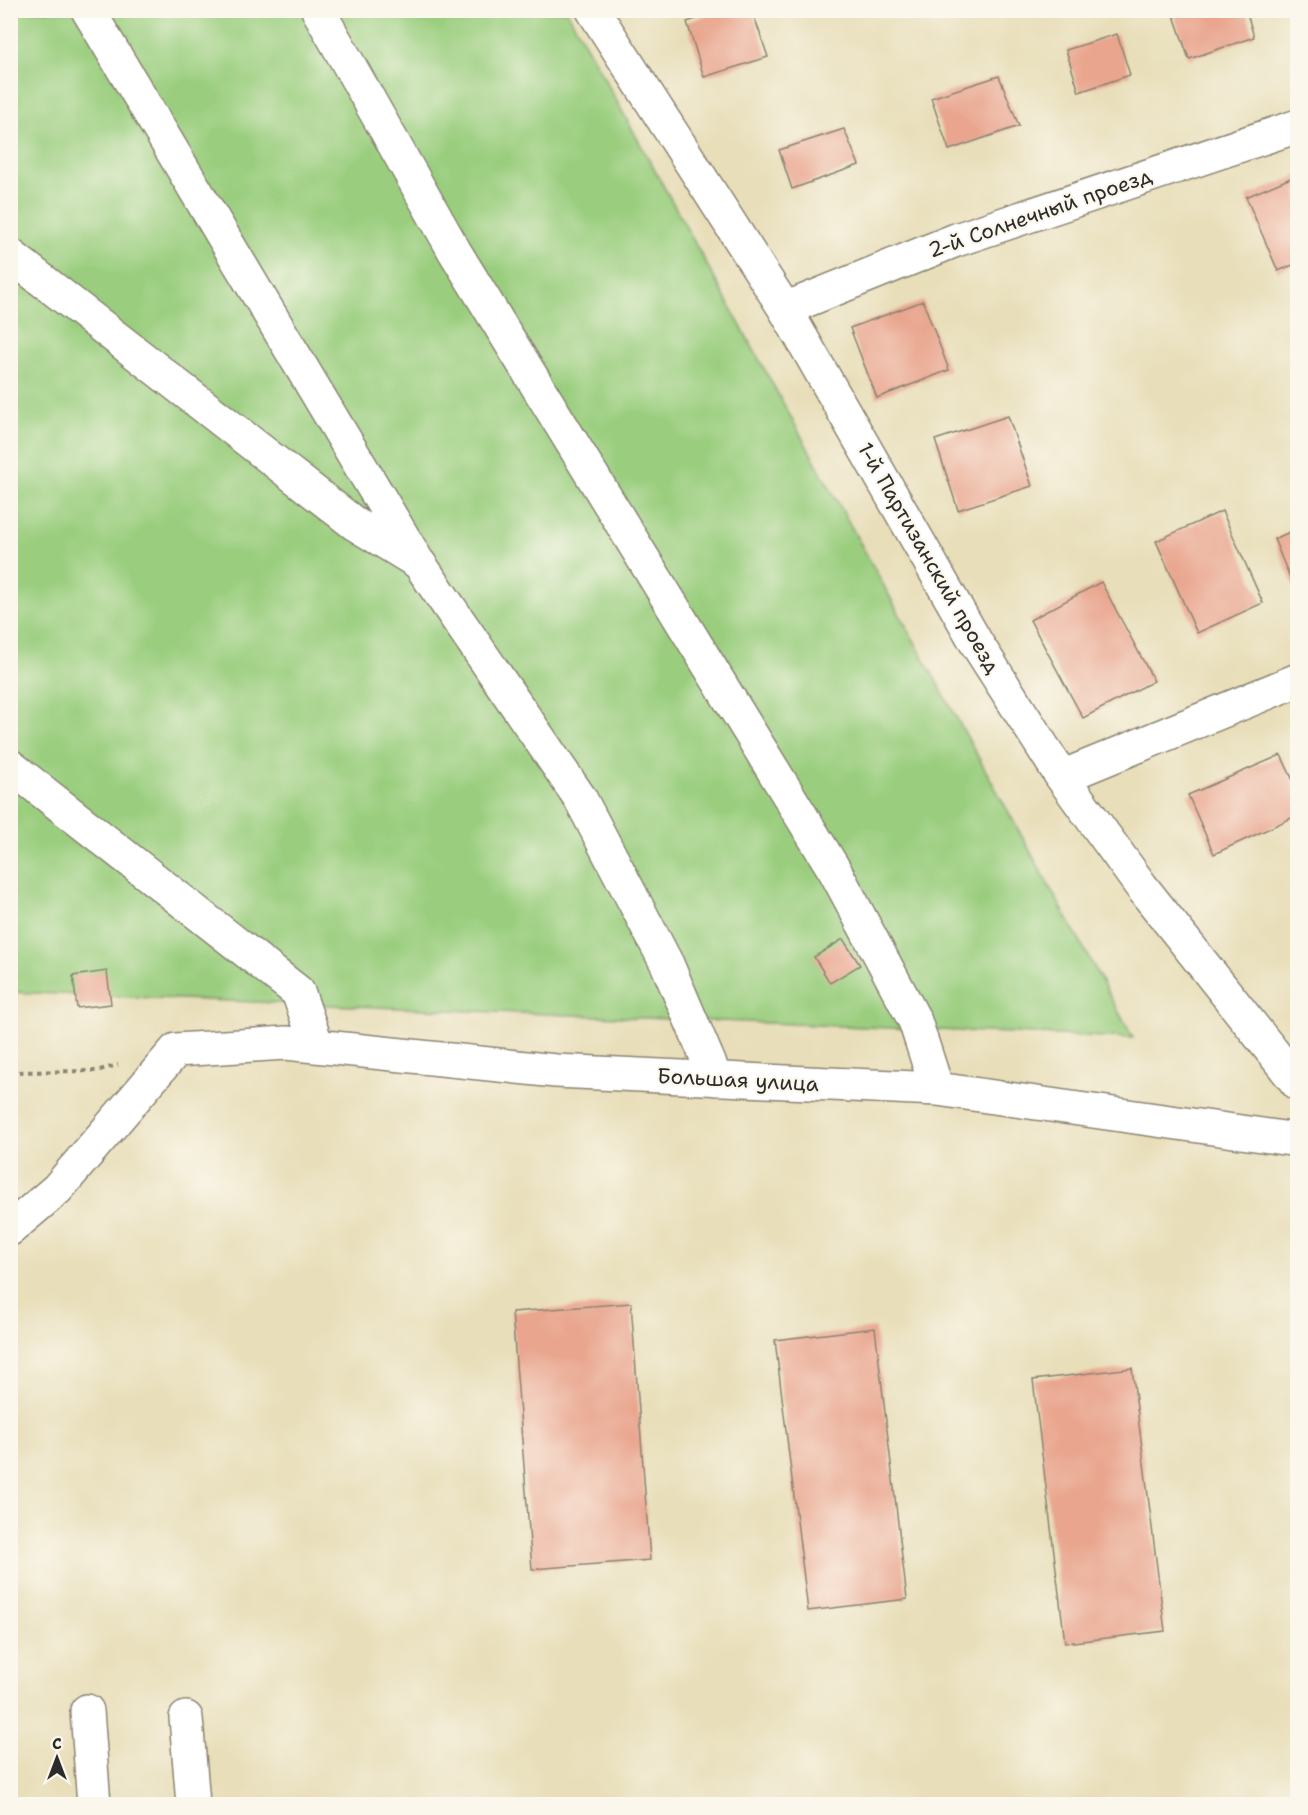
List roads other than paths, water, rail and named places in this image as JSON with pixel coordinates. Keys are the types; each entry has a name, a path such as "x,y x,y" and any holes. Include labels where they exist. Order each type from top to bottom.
{"street":[{"path":"88,10 419,563 580,798 667,964 716,1078"},
{"path":"318,10 455,252 835,871 915,1021 937,1089"},
{"name":"1-й Партизанский проезд","path":"593,10 785,309 977,644 1062,777 1142,886 1298,1084"},
{"name":"2-й Солнечный проезд","path":"785,309 956,240 1298,126"},
{"path":"10,255 355,524 419,563"},
{"path":"1062,777 1298,680"},
{"path":"10,766 298,992 317,1046"},
{"name":"Большая улица","path":"10,1229 57,1189 176,1050 286,1043 555,1071 937,1089 1298,1140"},
{"path":"87,1711 94,1804"},
{"path":"186,1719 193,1804"}]}
